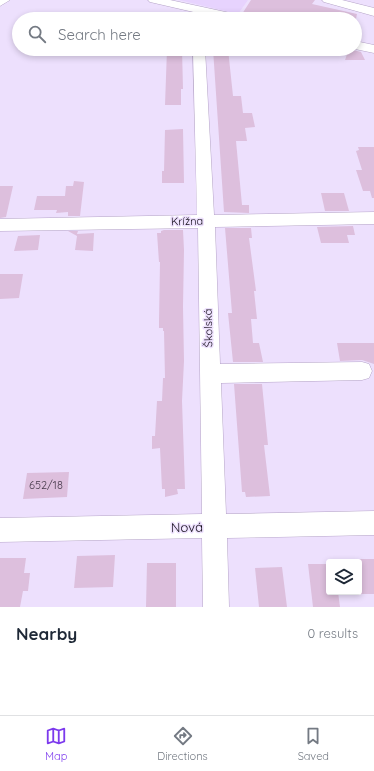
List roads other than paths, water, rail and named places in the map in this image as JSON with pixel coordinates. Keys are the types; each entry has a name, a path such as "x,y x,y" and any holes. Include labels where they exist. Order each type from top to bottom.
{"street":[{"path":"0,2 4,0"},
{"path":"154,0 192,12"},
{"path":"328,0 374,12"},
{"path":"362,46 374,49"},
{"name":"Školská","path":"199,56 206,221 216,607"},
{"name":"Krížna","path":"0,225 374,218"},
{"path":"209,374 362,371"},
{"name":"Nová","path":"0,530 213,527 374,522"}]}
